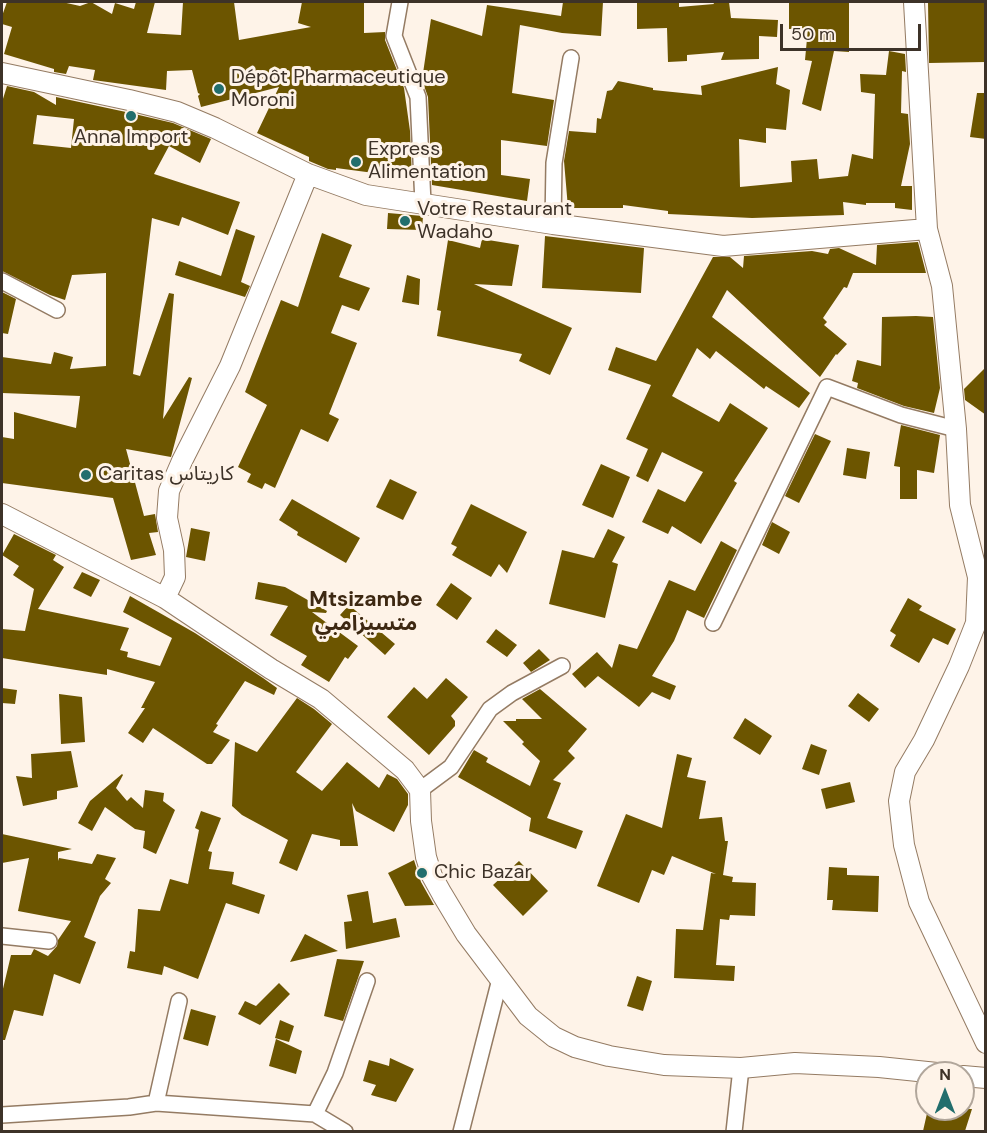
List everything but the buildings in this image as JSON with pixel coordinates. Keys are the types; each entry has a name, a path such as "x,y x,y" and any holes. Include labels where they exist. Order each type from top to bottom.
{"street":[{"path":"400,2 393,36 418,97 423,203"},
{"path":"914,2 927,229 942,286 956,429 960,505 978,577 976,623 939,708 905,772 899,801 904,845 919,902 986,1043"},
{"path":"553,224 554,163 571,58"},
{"path":"2,73 177,112 308,174 366,195 553,224 723,246 927,229"},
{"path":"165,598 175,577 174,550 167,518 169,491 182,460 230,366 308,174"},
{"path":"2,280 57,310"},
{"path":"713,624 826,387 901,415 956,429"},
{"path":"2,514 165,598 271,669 321,699 405,770 420,790 426,857 432,876 466,934 528,1016 554,1037 575,1047 609,1056 664,1065 741,1068 795,1064 915,1071"},
{"path":"420,790 451,767 490,709 512,693 562,666"},
{"path":"2,936 49,941"},
{"path":"461,1131 500,979"},
{"path":"315,1114 335,1073 367,981"},
{"path":"156,1103 179,1001"},
{"path":"734,1131 741,1068"},
{"path":"2,1116 156,1103 315,1114 345,1131"}],"place":[{"name":"Dépôt Pharmaceutique Moroni","path":"219,89"},
{"name":"Anna Import","path":"131,116"},
{"name":"Express Alimentation","path":"356,162"},
{"name":"Votre Restaurant Wadaho","path":"405,221"},
{"name":"Caritas كاريتاس","path":"86,475"},
{"name":"Chic Bazar","path":"422,873"}],"district":[{"name":"Mtsizambe متسيزامبي","path":"366,612"}]}
